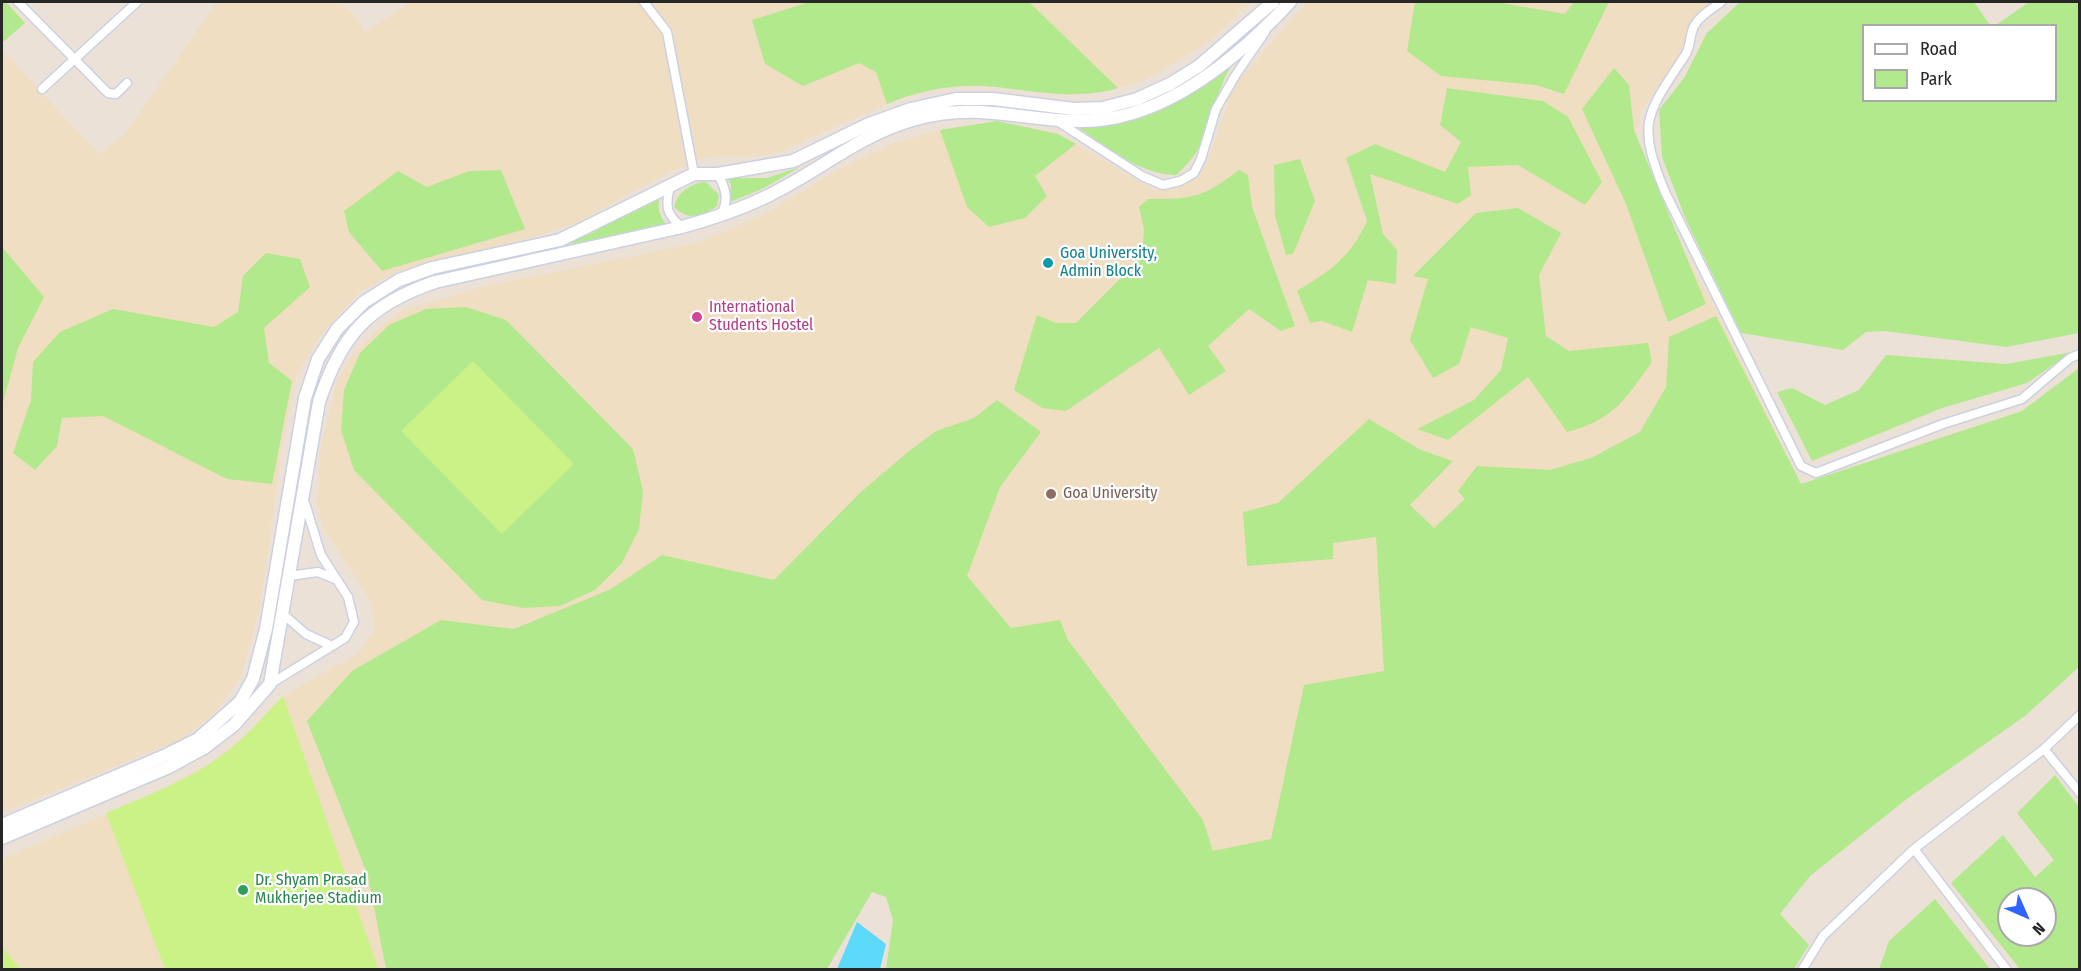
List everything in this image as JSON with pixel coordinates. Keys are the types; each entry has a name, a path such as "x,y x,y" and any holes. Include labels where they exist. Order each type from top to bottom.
{"main road":[{"path":"2,825 122,779 169,767 204,748 234,725 270,684 289,576 305,398 318,359 337,329 364,302 399,280 432,268 560,240 693,174 718,174 793,161 869,124 936,102 993,99 1074,109 1103,108 1137,99 1170,84 1199,66 1225,46 1273,2"},
{"path":"2,838 198,739 240,702 253,679 262,649 319,402 331,365 348,338 373,313 405,293 435,282 682,227 721,215 779,190 831,156 874,134 914,120 957,111 993,111 1053,119 1108,120 1145,109 1207,75 1233,56 1290,2"},
{"path":"669,191 680,179"}],"street":[{"path":"18,2 108,93 117,94 127,83"},
{"path":"42,89 137,2"},
{"path":"644,2 667,33 693,174"},
{"path":"1721,2 1694,25 1686,56 1653,103 1648,116 1648,132 1655,167 1665,192 1801,466 1816,473 1943,424 2022,399 2070,358 2079,354"},
{"path":"1053,119 1142,176 1163,185 1180,181 1194,173 1201,159 1216,109 1235,76 1276,17"},
{"path":"718,174 725,187 727,203 721,215"},
{"path":"669,191 666,209 671,218 682,227"},
{"path":"270,684 345,638 354,622 348,597 321,555 297,498"},
{"path":"289,576 318,572 336,580"},
{"path":"283,614 306,634 332,646"},
{"path":"1802,969 1823,936 1914,849 2044,749 2079,715"},
{"path":"2044,749 2079,793"},
{"path":"1914,849 2007,969"}],"shaded area":[{"path":"217,2 339,2 353,13 365,32 410,2 1251,2 1210,41 1148,79 1106,92 1067,95 982,86 939,88 896,100 773,155 708,157 675,169 576,223 534,237 399,271 362,290 323,332 297,374 282,445 260,608 240,678 215,713 180,740 2,811 2,50 99,154 124,135"},
{"name":"Goa University","path":"1307,2 1713,2 1690,20 1683,49 1641,111 1635,141 1659,208 1710,299 1801,484 1426,912 1108,837 507,889 380,969 2,969 2,859 159,791 211,763 245,736 283,696 360,652 375,628 371,602 322,525 317,503 321,445 338,377 353,354 381,326 403,310 486,286 696,243 765,214 835,171 894,143 940,130 997,121 1058,134 1153,189 1179,187 1197,176 1206,166 1234,85"}],"green space":[{"path":"2,2 6,2 25,23 2,43"},
{"path":"809,2 1029,2 1118,88 1102,92 1069,94 986,86 961,86 922,92 887,104 876,72 859,63 803,86 765,64 752,20"},
{"path":"1415,2 1496,2 1565,14 1574,2 1609,2 1564,94 1536,85 1441,76 1407,51"},
{"path":"1740,2 1974,2 1989,24 1862,24 1862,102 2057,102 2057,24 1997,24 2029,2 2079,2 2079,333 2006,347 1885,331 1866,332 1843,350 1741,333 1686,220 1662,157 1659,110 1684,78 1707,33"},
{"path":"1231,66 1204,138 1188,163 1176,175 1148,170 1135,164 1073,124 1095,125 1136,117 1175,100"},
{"path":"1614,68 1629,85 1634,130 1706,304 1668,322 1626,204 1582,109"},
{"path":"1447,88 1543,101 1568,117 1602,182 1585,205 1518,165 1468,167 1471,195 1458,204 1370,174 1383,234 1397,250 1396,284 1368,280 1352,332 1322,321 1310,323 1297,291 1320,276 1346,254 1361,234 1367,221 1346,158 1375,144 1445,172 1461,142 1440,125"},
{"path":"997,121 1058,134 1076,144 1035,176 1047,196 1025,218 989,227 967,207 940,130"},
{"path":"1300,159 1315,201 1293,254 1286,255 1275,215 1274,165"},
{"path":"800,167 764,188 730,202 731,184 727,178 767,178"},
{"path":"501,170 525,229 382,271 349,232 344,211 398,171 427,187 469,171"},
{"path":"1239,170 1248,175 1252,207 1295,326 1281,331 1249,309 1208,346 1226,371 1189,395 1159,348 1066,411 1042,408 1014,390 1037,315 1056,323 1076,323 1142,257 1144,229 1139,207 1148,199 1196,195 1216,186"},
{"path":"705,181 719,195 717,206 706,213 695,216 685,214 674,207 685,190"},
{"path":"661,194 659,211 667,226 542,249 590,234"},
{"path":"1518,208 1561,233 1539,275 1546,336 1569,351 1648,343 1652,362 1617,406 1596,421 1567,432 1528,377 1448,440 1417,429 1474,400 1501,370 1508,338 1471,327 1459,364 1433,378 1410,340 1428,279 1413,276 1476,213"},
{"path":"2,247 44,297 18,348 2,406"},
{"path":"266,253 300,259 310,287 264,328 269,363 292,381 272,484 227,479 103,416 62,418 57,446 35,470 13,453 31,400 33,362 60,332 113,309 214,327 238,312 243,276"},
{"path":"466,307 506,320 633,449 643,491 639,529 622,563 595,590 560,606 523,608 482,600 354,470 341,430 344,390 360,353 389,325 426,309"},
{"path":"1716,316 1801,484 2022,411 2079,368 2079,667 2025,716 1908,798 1810,876 1780,914 1809,945 1794,969 886,969 893,920 886,897 872,892 827,969 386,969 368,876 307,721 352,671 441,620 514,629 611,589 662,555 774,580 861,492 908,452 936,431 974,418 997,400 1041,432 1000,487 967,576 1011,628 1060,620 1068,640 1203,820 1213,851 1271,839 1304,685 1384,671 1376,537 1333,543 1333,559 1247,566 1243,512 1278,503 1369,419 1421,450 1453,461 1410,505 1434,528 1465,499 1458,491 1477,466 1550,470 1591,458 1640,432 1666,387 1669,337"},
{"path":"2072,352 2027,383 1942,408 1812,461 1777,392 1792,388 1825,405 1859,390 1886,355 2006,364"},
{"path":"473,361 574,464 502,534 401,431"},
{"name":"Dr. Shyam Prasad Mukherjee Stadium","path":"283,696 378,968 165,969 106,813 199,771 240,740"},
{"path":"2055,775 2079,807 2079,969 2020,969 2002,947 2057,947 2057,887 1997,887 1997,940 1951,883 2003,835 2035,877 2054,860 2017,813"},
{"path":"1935,899 1990,969 1879,969 1889,941"},
{"path":"2,948 21,969 2,969"}],"water":[{"path":"857,922 886,944 880,969 837,969"}],"place":[{"name":"Goa University, Admin Block","path":"1048,263"},
{"name":"International Students Hostel","path":"697,317"},
{"name":"Goa University","path":"1051,494"},
{"name":"Dr. Shyam Prasad Mukherjee Stadium","path":"243,890"}]}
